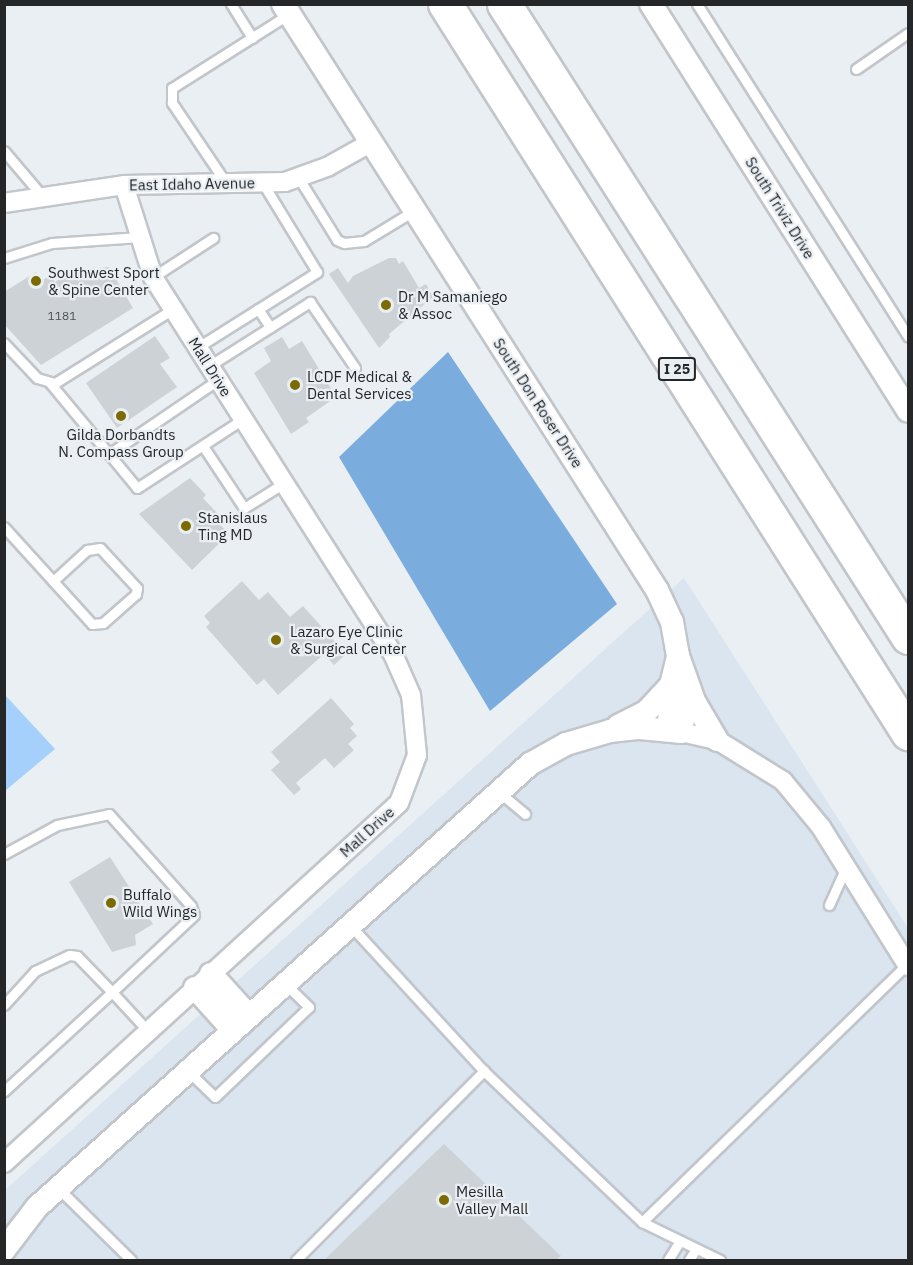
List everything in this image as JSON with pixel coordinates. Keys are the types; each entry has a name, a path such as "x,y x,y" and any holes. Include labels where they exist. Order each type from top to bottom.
{"highway":[{"name":"I 25","path":"445,4 909,733"},
{"path":"504,4 909,637"}],"street":[{"name":"South Triviz Drive","path":"651,4 909,411"},
{"name":"South Don Roser Drive","path":"286,9 657,590 672,622 678,656 679,685 673,731"},
{"name":"East Idaho Avenue","path":"4,202 124,185 285,182 372,142"},
{"name":"Mall Drive","path":"4,1163 399,803 417,755 411,695 393,654 153,277 124,185"},
{"path":"4,1250 37,1207 530,764 566,744 610,730 646,712 679,685 717,740"},
{"path":"610,730 673,731 717,740 783,781 821,827 908,965"},
{"path":"203,981 241,1023"}],"lane":[{"path":"231,4 252,38"},
{"path":"697,4 909,338"},
{"path":"226,183 172,103 170,93 172,88 252,38 286,9"},
{"path":"856,69 909,33"},
{"path":"4,151 43,197"},
{"path":"298,177 337,240 344,243 364,242 415,210"},
{"path":"198,347 317,272 262,182"},
{"path":"4,258 52,243 140,237"},
{"path":"153,277 213,238"},
{"path":"109,454 270,327 310,302 355,368"},
{"path":"4,343 37,378 50,383 58,382 173,309"},
{"path":"258,309 270,327"},
{"path":"50,383 137,489 243,420"},
{"path":"203,446 244,508 284,483"},
{"path":"4,527 92,624 97,625 136,594 137,588 100,548 87,550 53,581"},
{"path":"498,792 525,814"},
{"path":"4,854 57,825 110,814 191,906 194,915 4,1091"},
{"path":"830,905 846,867"},
{"path":"350,925 484,1071 642,1222 720,1260"},
{"path":"4,1005 34,971 70,955 77,956 148,1031"},
{"path":"642,1222 908,965"},
{"path":"188,1071 215,1097 309,1007 285,984"},
{"path":"296,1260 484,1071"},
{"path":"58,1188 131,1260"},
{"path":"668,1260 680,1241"},
{"path":"689,1260 696,1249"}],"shaded area":[{"path":"448,352 617,604 490,711 339,457"},
{"path":"684,578 908,928 908,1260 5,1260 4,1191"},
{"path":"5,695 55,749 5,791"}],"building":[{"name":"Dr M Samaniego & Assoc","path":"389,258 396,258 399,264 403,261 419,288 426,284 433,297 389,334 390,337 379,348 329,274 338,268 348,283 353,276"},
{"name":"Southwest Sport & Spine Center","path":"109,267 133,308 41,365 4,324 4,292 36,272 42,280 51,276 55,282 71,271"},
{"path":"155,336 170,358 160,364 177,387 117,428 86,383"},
{"name":"LCDF Medical & Dental Services","path":"282,337 289,349 302,341 336,397 306,418 309,422 291,434 254,373 271,361 264,348"},
{"name":"Stanislaus Ting MD","path":"190,478 206,495 203,498 218,514 214,518 229,534 192,570 139,514"},
{"name":"Lazaro Eye Clinic & Surgical Center","path":"242,581 259,600 268,592 290,617 303,606 346,654 334,665 324,654 278,695 264,679 257,685 206,627 210,623 204,616"},
{"path":"331,698 354,724 350,728 357,736 348,744 354,750 334,768 325,758 296,783 301,789 294,795 271,770 280,762 271,752"},
{"name":"Buffalo Wild Wings","path":"110,857 153,924 135,935 136,945 112,952 69,882"},
{"name":"Mesilla Valley Mall","path":"444,1144 561,1256 556,1260 324,1260"}],"place":[{"name":"Southwest Sport & Spine Center","path":"36,281"},
{"name":"Dr M Samaniego & Assoc","path":"386,305"},
{"name":"LCDF Medical & Dental Services","path":"295,385"},
{"name":"Gilda Dorbandts N. Compass Group","path":"121,416"},
{"name":"Stanislaus Ting MD","path":"186,526"},
{"name":"Lazaro Eye Clinic & Surgical Center","path":"276,640"},
{"name":"Buffalo Wild Wings","path":"111,903"},
{"name":"Mesilla Valley Mall","path":"444,1200"}]}
